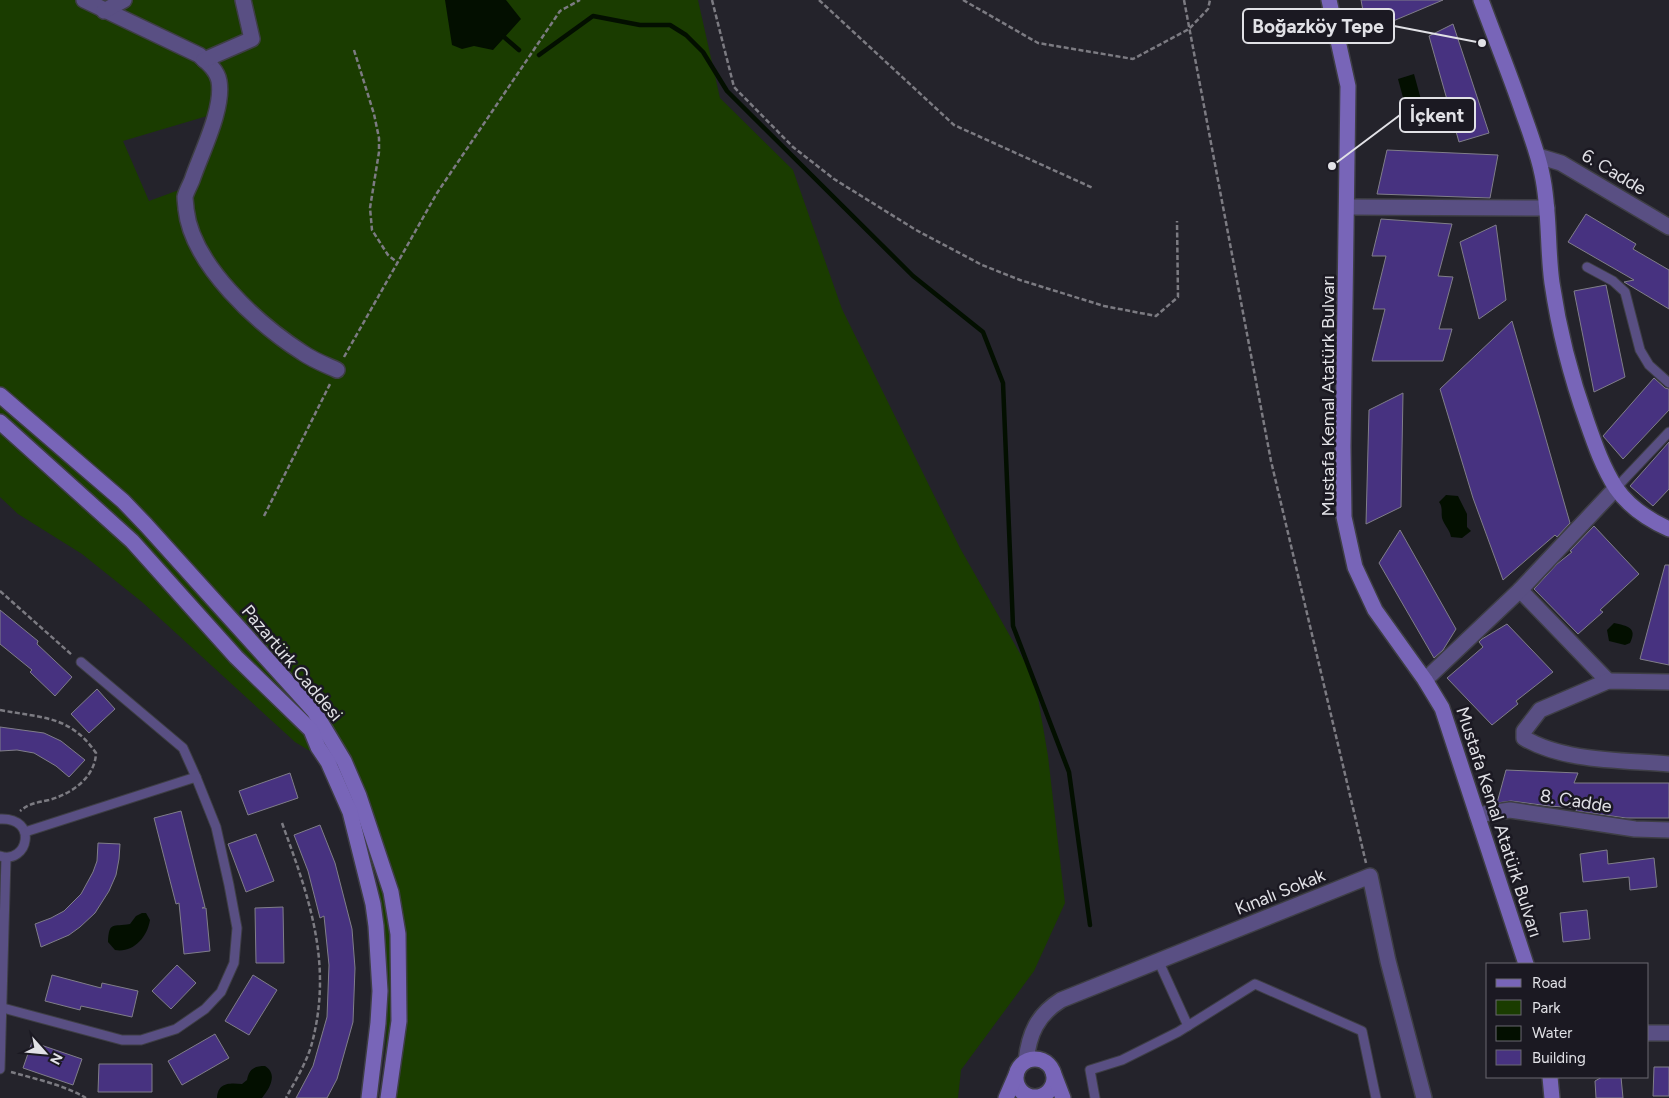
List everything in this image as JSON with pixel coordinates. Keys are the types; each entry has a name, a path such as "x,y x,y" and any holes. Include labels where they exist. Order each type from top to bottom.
{"street":[{"path":"84,0 199,55 211,65 219,80 220,99 210,133 185,198 188,222 197,246 224,284 270,328 304,354 337,370"},
{"path":"104,11 124,0"},
{"path":"204,60 252,39 243,0"},
{"name":"Mustafa Kemal Atatürk Bulvarı","path":"1329,0 1348,86 1348,207 1343,447 1344,517 1355,568 1375,610 1425,680 1442,708 1526,963"},
{"path":"1481,0 1538,156 1547,208 1552,283 1566,354 1594,444 1616,488 1640,512 1669,529"},
{"name":"6. Cadde","path":"1538,156 1562,163 1669,227"},
{"path":"1348,207 1547,208"},
{"name":"Pazartürk Caddesi","path":"0,395 116,495 146,525 314,712 344,761 362,805 391,892 398,934 399,1021 388,1098"},
{"name":"Pazartürk Caddesi","path":"0,422 132,542 236,657 311,730 318,747 328,762 350,812 375,918 380,992 369,1098"},
{"path":"1425,680 1520,590 1616,488"},
{"path":"1520,590 1608,681"},
{"path":"1669,682 1608,681 1540,710 1524,731 1524,738 1539,747 1585,757 1669,764"},
{"name":"8. Cadde","path":"1477,814 1510,810 1635,829 1669,830"},
{"path":"1370,876 1388,961 1424,1098"},
{"name":"Kınalı Sokak","path":"1026,1061 1028,1048 1037,1023 1050,1006 1061,1000 1370,876"},
{"path":"1649,1033 1669,1033"},
{"path":"1006,1098 1021,1065 1032,1059 1044,1062 1052,1071 1064,1098"},
{"path":"1016,1075 1018,1087 1033,1097 1050,1089 1054,1077 1052,1071"},
{"path":"1550,1078 1552,1098"}],"lane":[{"path":"1587,267 1617,284 1625,292 1640,350 1649,365 1669,383"},
{"path":"1616,488 1669,432"},
{"path":"3,1008 122,1040 141,1040 176,1029 205,1008 221,992 234,963 237,928 216,827 183,748 81,662"},
{"path":"25,832 196,777"},
{"path":"0,819 11,818 20,823 25,832 25,845 18,854 3,857 3,1008 0,1069"},
{"path":"1158,960 1188,1026"},
{"path":"1095,1098 1090,1070 1122,1060 1188,1026 1254,984 1362,1032 1376,1098"}],"path":[{"path":"264,516 337,370 437,193 560,11 580,0"},
{"path":"712,0 734,87 793,147 842,184 916,230 982,265 1020,280 1094,303 1156,316 1178,297 1177,221"},
{"path":"819,0 954,125 1093,188"},
{"path":"963,0 1038,43 1133,58 1189,29 1208,9 1210,0"},
{"path":"1184,0 1271,461 1370,876"},
{"path":"354,50 374,114 379,138 379,152 370,208 372,230 388,255 398,263"},
{"path":"0,590 81,662"},
{"path":"0,710 53,719 63,723 76,732 96,753 96,763 92,771 82,782 50,800 28,804 11,818"},
{"path":"282,823 307,894 316,930 320,959 320,992 312,1044 286,1098"},
{"path":"0,1069 69,1090 86,1098"}],"green space":[{"path":"0,0 698,0 720,98 793,170 842,309 960,548 1035,680 1048,756 1065,903 1034,971 961,1070 958,1098 382,1098 387,1027 378,879 328,762 295,742 142,602 82,554 18,514 0,497","holes":["214,114 187,187 149,201 123,141"]}],"water":[{"path":"445,0 506,0 521,19 493,50 474,46 462,49 452,45"},
{"path":"1414,74 1423,107 1407,112 1398,79"},
{"path":"1446,495 1458,496 1467,514 1467,527 1471,531 1462,538 1451,537 1443,521 1439,502"},
{"path":"1614,623 1627,626 1632,630 1633,634 1630,643 1625,645 1609,641 1607,630"},
{"path":"146,913 150,920 146,933 133,947 115,950 108,942 111,928 116,925 130,924 136,916"},
{"path":"265,1066 269,1069 272,1077 270,1086 262,1098 217,1098 222,1086 242,1084 247,1080 249,1073 253,1069"}],"building":[{"path":"1361,0 1443,0 1367,32"},
{"path":"1453,24 1489,133 1459,142 1429,36"},
{"path":"1387,150 1498,155 1490,198 1377,194"},
{"path":"1586,214 1636,244 1633,249 1669,270 1669,309 1624,282 1634,280 1568,242"},
{"path":"1381,219 1452,224 1438,276 1453,277 1439,329 1452,329 1443,361 1372,361 1385,309 1373,309 1386,256 1372,256"},
{"path":"1496,225 1506,300 1479,319 1460,242"},
{"path":"1606,285 1625,377 1594,392 1574,291"},
{"path":"1512,321 1570,523 1557,537 1555,535 1503,580 1473,498 1440,389"},
{"path":"1654,378 1665,388 1669,389 1669,410 1623,459 1603,436"},
{"path":"1403,393 1401,507 1366,524 1369,410"},
{"path":"1669,442 1669,489 1653,506 1630,486"},
{"path":"1594,526 1639,574 1600,610 1603,612 1578,634 1534,589 1557,564 1572,552 1570,551"},
{"path":"1400,530 1456,629 1443,650 1434,658 1379,563"},
{"path":"1665,565 1669,565 1669,665 1640,659"},
{"path":"0,610 38,641 37,644 72,677 55,696 30,672 32,670 0,644"},
{"path":"1507,624 1553,672 1516,701 1518,704 1492,725 1447,678 1483,647 1479,642 1482,639"},
{"path":"97,689 115,709 89,733 71,714"},
{"path":"0,727 44,733 61,741 85,760 69,777 56,766 34,753 17,750 0,751"},
{"path":"1506,770 1578,773 1574,783 1669,783 1669,818 1626,818 1576,811 1577,808 1511,801 1497,803"},
{"path":"290,773 298,798 248,815 239,791"},
{"path":"181,811 205,907 202,908 206,908 210,951 184,954 179,903 176,904 154,818"},
{"path":"320,825 335,863 352,929 355,968 353,1022 337,1079 327,1098 296,1098 313,1066 327,1017 329,965 324,916 320,918 308,871 294,835"},
{"path":"256,834 274,881 246,892 228,844"},
{"path":"98,843 120,844 116,875 109,891 95,913 80,927 69,935 41,947 35,924 64,911 81,894 97,861"},
{"path":"1607,850 1608,864 1654,858 1657,887 1630,890 1629,877 1583,882 1580,854"},
{"path":"283,907 284,963 256,963 255,908"},
{"path":"1587,910 1590,939 1563,942 1560,913"},
{"path":"177,965 196,983 171,1009 152,991"},
{"path":"52,975 101,988 102,983 138,991 132,1017 81,1006 80,1010 45,1001"},
{"path":"253,975 277,990 249,1035 225,1021"},
{"path":"215,1034 229,1058 182,1085 168,1061"},
{"path":"32,1042 82,1059 73,1085 23,1068"},
{"path":"99,1064 152,1064 152,1092 98,1092"},
{"path":"1654,1067 1669,1067 1669,1096 1653,1096"},
{"path":"1600,1078 1621,1078 1623,1098 1596,1098 1595,1081"}],"waterway":[{"path":"539,55 593,16 640,25 670,25 686,35 703,52 727,91 913,276 983,332 1003,383 1013,626 1069,772 1090,925"},
{"path":"504,37 519,50"}],"place":[{"name":"Boğazköy Tepe","path":"1482,43"},
{"name":"İçkent","path":"1332,166"}]}
